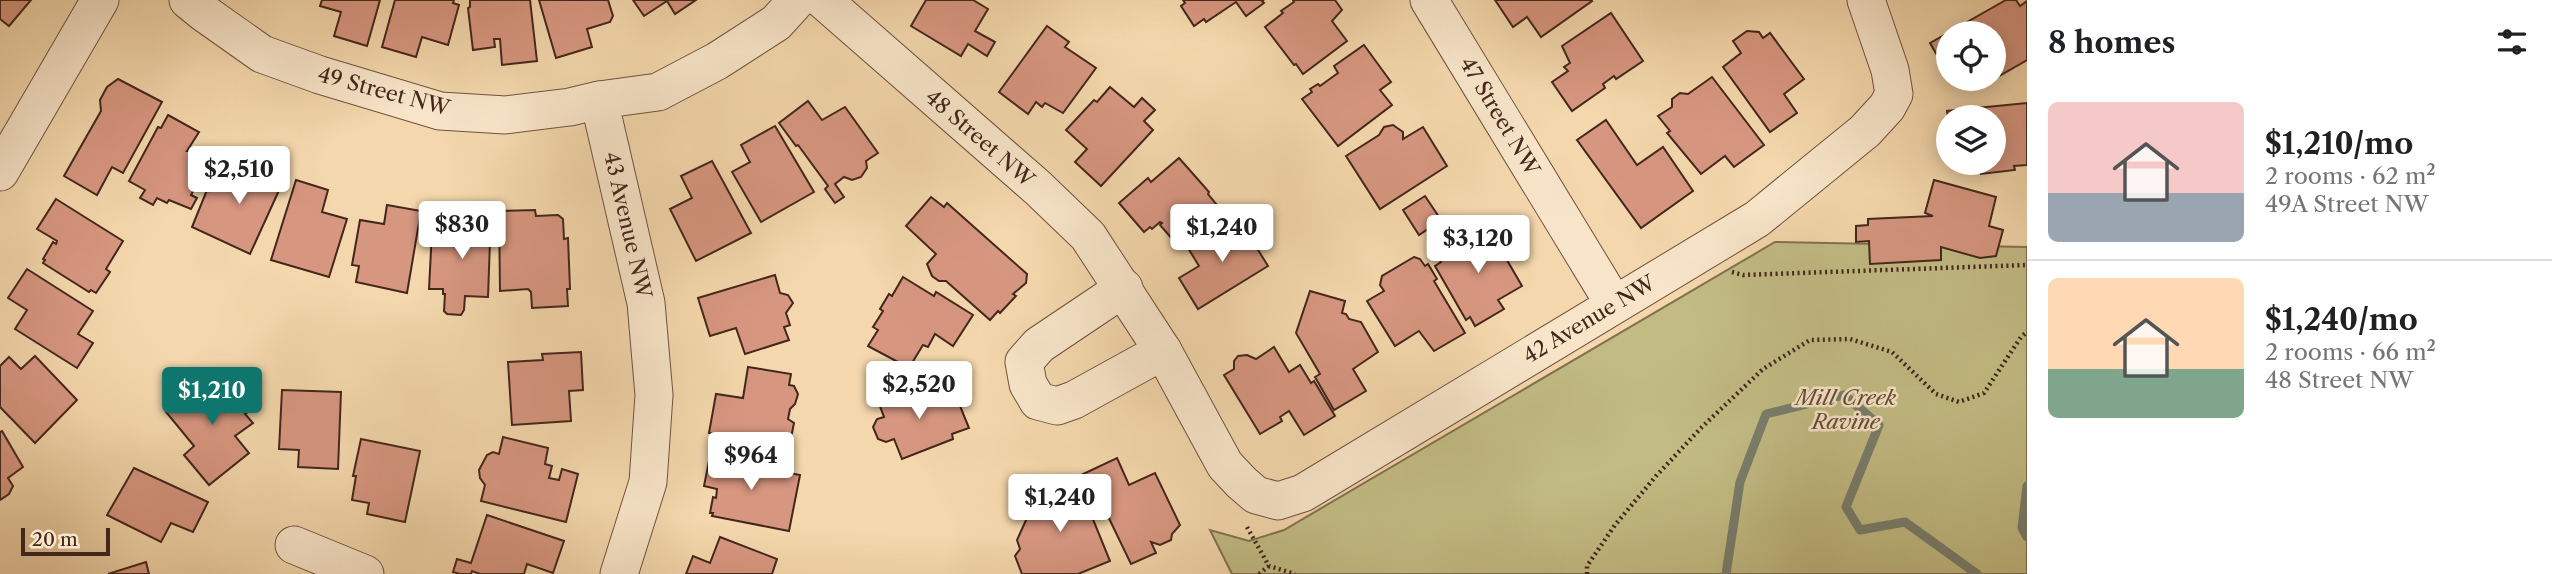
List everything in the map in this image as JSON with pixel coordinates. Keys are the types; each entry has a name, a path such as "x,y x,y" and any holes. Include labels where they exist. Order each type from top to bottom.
{"street":[{"path":"0,172 100,0"},
{"name":"49 Street NW","path":"188,0 262,54 320,75 440,110 505,115 570,107 599,100"},
{"path":"599,100 658,92 717,61 776,23 797,0"},
{"name":"48 Street NW","path":"823,0 1038,188 1088,236 1163,351 1225,465 1249,489"},
{"name":"47 Street NW","path":"1429,0 1614,304"},
{"name":"42 Avenue NW","path":"1249,489 1278,500 1303,494 1757,219 1814,175 1865,131 1895,94 1891,71 1866,0"},
{"name":"43 Avenue NW","path":"599,100 646,303 654,396 648,482 619,574"},
{"path":"1124,288 1038,345 1024,362 1028,384 1038,401 1057,406 1074,400 1163,351"},
{"path":"294,545 365,574"}],"path":[{"path":"1716,243 1732,272 1744,275 2027,265"},
{"path":"1587,574 1587,566 1615,525 1702,427 1763,369 1810,340 1850,339 1892,352 1936,394 1959,402 1984,393 2027,332"},
{"path":"1249,489 1245,523 1269,566 1295,574"},
{"path":"1259,574 1269,566"}],"green space":[{"name":"Mill Creek Ravine","path":"1775,242 2027,247 2027,574 1232,574 1210,530 1249,541 1284,530"}],"building":[{"path":"0,0 31,0 9,26 0,19"},
{"path":"322,0 380,0 367,46 334,36 341,12 320,6"},
{"path":"395,0 454,0 453,3 459,5 448,45 422,37 416,57 382,47"},
{"path":"470,0 530,0 537,61 502,65 500,39 494,39 495,47 473,50 468,8"},
{"path":"539,0 608,0 613,16 610,22 587,29 592,47 556,58"},
{"path":"633,0 696,0 675,14 667,1 644,16"},
{"path":"926,0 973,0 988,9 975,31 995,42 987,56 968,44 961,56 911,26"},
{"path":"1183,0 1264,0 1264,3 1246,16 1236,2 1206,22 1204,19 1194,26 1181,6 1185,3"},
{"path":"1293,0 1335,0 1342,10 1332,21 1347,41 1303,74 1265,27 1283,13 1281,11 1294,2"},
{"path":"1495,0 1592,1 1541,37 1527,17 1513,27"},
{"path":"2006,0 2016,0 2020,6 2027,1 2027,60 2006,72 2006,21 1969,21"},
{"path":"1611,13 1643,61 1616,79 1614,76 1603,84 1605,88 1572,111 1552,82 1568,71 1564,67 1570,63 1562,46"},
{"path":"1047,26 1069,42 1065,47 1096,68 1063,113 1045,103 1042,107 1036,102 1028,114 999,92"},
{"path":"1747,31 1759,32 1763,38 1770,33 1804,79 1784,94 1797,113 1770,132 1723,67 1741,53 1733,41"},
{"path":"1936,40 1936,53 1930,43"},
{"path":"1364,45 1391,82 1380,90 1392,105 1338,146 1302,99 1312,92 1310,89 1318,84 1320,86 1338,73 1334,66"},
{"path":"1712,77 1764,145 1734,167 1725,156 1701,174 1667,133 1670,131 1658,116 1672,107 1672,99 1680,93 1688,94"},
{"path":"118,79 162,102 123,173 112,167 97,195 64,176 101,111 100,100 107,87"},
{"path":"1110,87 1134,107 1142,98 1155,110 1144,121 1153,130 1101,186 1075,162 1087,149 1066,130"},
{"path":"808,101 822,120 845,107 878,153 866,161 867,168 861,177 852,180 844,177 835,184 844,197 835,203 825,189 828,186 779,123"},
{"path":"2027,103 2027,165 2014,166 2015,170 2006,171 2006,105"},
{"path":"168,115 199,132 187,151 192,151 209,163 191,195 197,198 191,209 157,198 153,205 140,198 145,190 129,181 158,127 161,128"},
{"path":"1606,120 1637,165 1663,147 1693,191 1641,228 1577,140"},
{"path":"1393,125 1403,132 1403,139 1423,127 1447,166 1380,209 1346,156 1379,135 1384,127"},
{"path":"775,126 814,192 761,222 732,172 750,162 741,145"},
{"path":"1179,158 1216,204 1174,241 1160,222 1144,232 1119,203 1148,178 1151,182"},
{"path":"253,161 286,175 250,254 192,227 207,190 209,191 212,177 224,173 243,183"},
{"path":"712,161 751,233 696,261 670,209 692,198 681,176"},
{"path":"296,180 328,190 322,212 347,219 329,277 271,260"},
{"path":"1934,180 1996,197 1989,226 2003,230 1996,256 1980,258 1941,247 1941,260 1870,264 1869,241 1856,242 1856,226 1868,225 1868,219 1933,216 1925,213"},
{"path":"1425,196 1441,220 1419,235 1403,210"},
{"path":"931,197 944,207 947,203 1027,274 1026,283 1013,294 1016,296 990,320 946,281 939,281 932,276 927,264 936,254 906,226"},
{"path":"56,199 123,241 106,269 110,272 96,293 91,290 89,292 43,263 53,242 56,244 57,241 37,229"},
{"path":"387,205 421,211 407,293 356,282 359,266 352,265 360,220 384,224"},
{"path":"535,210 536,216 558,215 563,219 564,239 568,238 568,306 532,308 531,292 528,289 500,291 499,211"},
{"path":"458,213 491,214 488,297 465,296 461,315 447,314 444,311 443,289 429,289 432,231 457,232"},
{"path":"1233,221 1242,224 1268,266 1198,309 1179,278 1199,266 1188,248"},
{"path":"1486,224 1522,286 1498,300 1504,309 1475,326 1470,317 1466,320 1435,266 1459,248 1455,240"},
{"path":"1414,257 1420,259 1425,266 1428,264 1437,279 1434,281 1465,333 1434,351 1419,331 1395,346 1367,301 1384,291 1380,285 1382,276"},
{"path":"27,269 93,311 78,334 93,343 77,368 15,329 27,310 8,298"},
{"path":"775,275 780,293 788,295 793,303 786,313 790,325 784,327 789,340 745,354 736,328 710,336 698,298"},
{"path":"903,277 934,296 936,292 973,315 953,346 935,334 928,347 923,345 909,368 868,346 878,330 873,327 883,311 880,309 889,294 892,296"},
{"path":"1310,291 1345,301 1342,313 1349,319 1361,322 1378,352 1353,369 1366,391 1334,410 1315,377 1320,374 1296,333"},
{"path":"1274,347 1289,372 1300,365 1311,383 1314,381 1335,416 1304,435 1289,411 1280,417 1282,421 1260,434 1224,375 1234,369 1234,361 1238,356 1247,355 1256,359"},
{"path":"581,352 583,390 569,391 571,421 512,425 508,362 543,360 542,354"},
{"path":"35,356 77,400 35,443 0,407 0,366 9,357 21,369"},
{"path":"748,367 791,374 789,385 794,386 798,394 788,419 794,423 791,438 784,440 783,446 709,433 716,394 743,398"},
{"path":"215,371 248,412 245,414 253,423 235,436 249,453 209,485 184,455 194,446 166,412"},
{"path":"916,386 920,394 933,388 939,403 956,396 969,428 952,434 953,439 902,459 894,439 886,442 878,439 873,427 877,419 884,417 878,401"},
{"path":"282,390 341,392 338,469 298,467 299,450 279,449"},
{"path":"2,431 23,467 8,478 13,486 9,494 0,500 0,432"},
{"path":"503,437 548,448 545,464 552,466 549,478 559,480 562,469 578,474 566,522 481,501 485,485 479,470 487,455 493,452 499,454"},
{"path":"361,439 420,451 405,522 367,514 369,503 352,500 356,476 353,476"},
{"path":"711,451 746,458 745,464 800,475 789,531 712,516 713,513 710,513 717,489 704,486"},
{"path":"1117,458 1129,485 1155,473 1180,525 1172,534 1171,540 1160,545 1151,542 1156,553 1131,564 1104,508 1098,511 1081,475"},
{"path":"134,468 208,502 193,532 171,523 161,542 107,515"},
{"path":"1075,475 1110,561 1078,574 1022,574 1015,556 1020,549 1017,540 1027,518 1024,510 1043,502 1039,490"},
{"path":"487,515 564,541 553,573 527,564 524,574 453,572 457,559 471,563"},
{"path":"720,537 777,559 772,574 686,574 693,556 710,563"},
{"path":"146,562 149,574 108,574"}],"waterway":[{"path":"1726,574 1740,482 1766,414 1844,395 1879,425 1846,507 1860,530 1905,522 1977,574"},
{"path":"2027,486 2022,528 2027,537"}]}
